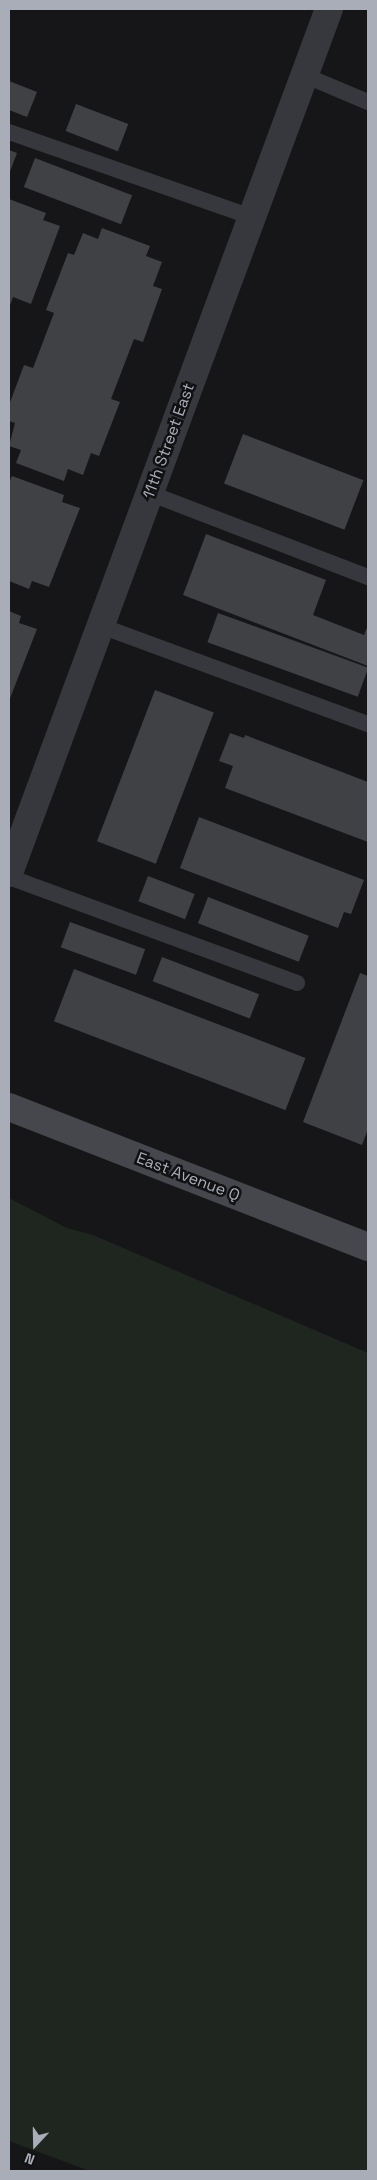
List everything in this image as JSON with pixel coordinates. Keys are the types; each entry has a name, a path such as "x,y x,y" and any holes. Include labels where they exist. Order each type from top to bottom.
{"main road":[{"name":"East Avenue Q","path":"9,1107 368,1247"}],"street":[{"name":"11th Street East","path":"9,873 329,9"}],"lane":[{"path":"304,75 368,102"},
{"path":"9,132 252,217"},
{"path":"149,493 368,577"},
{"path":"101,626 368,724"},
{"path":"9,877 297,983"}],"shaded area":[{"path":"9,1198 67,1228 93,1235 368,1353 368,2171 90,2171 9,2141"}],"building":[{"path":"9,81 37,92 27,117 9,110"},
{"path":"76,104 128,124 118,151 66,131"},
{"path":"9,150 17,153 9,174"},
{"path":"35,158 132,195 121,224 24,187"},
{"path":"9,199 46,213 43,220 60,226 31,304 13,297 9,308"},
{"path":"102,228 150,246 146,256 162,262 153,286 162,289 143,342 134,339 111,399 120,402 99,456 91,453 83,475 68,469 64,481 16,463 21,450 9,446 15,423 9,421 9,405 24,365 33,368 54,313 46,310 68,253 74,255 83,233 98,239"},
{"path":"243,434 363,480 344,530 224,483"},
{"path":"12,476 64,495 62,502 80,508 49,587 32,581 29,589 9,581 9,483"},
{"path":"206,534 326,580 313,615 364,635 368,625 368,666 183,595"},
{"path":"9,611 21,616 19,623 37,629 9,701"},
{"path":"218,613 368,668 358,697 207,642"},
{"path":"155,690 214,713 156,864 97,841"},
{"path":"230,733 244,738 245,735 368,782 368,842 225,788 233,766 219,761"},
{"path":"199,817 364,880 351,914 344,912 338,928 180,868"},
{"path":"148,876 195,894 185,919 138,901"},
{"path":"208,897 309,936 299,962 198,923"},
{"path":"70,922 145,949 136,975 61,947"},
{"path":"162,957 259,994 250,1019 153,981"},
{"path":"74,969 306,1058 285,1110 54,1021"},
{"path":"360,973 368,976 368,1129 362,1145 303,1122"}]}
